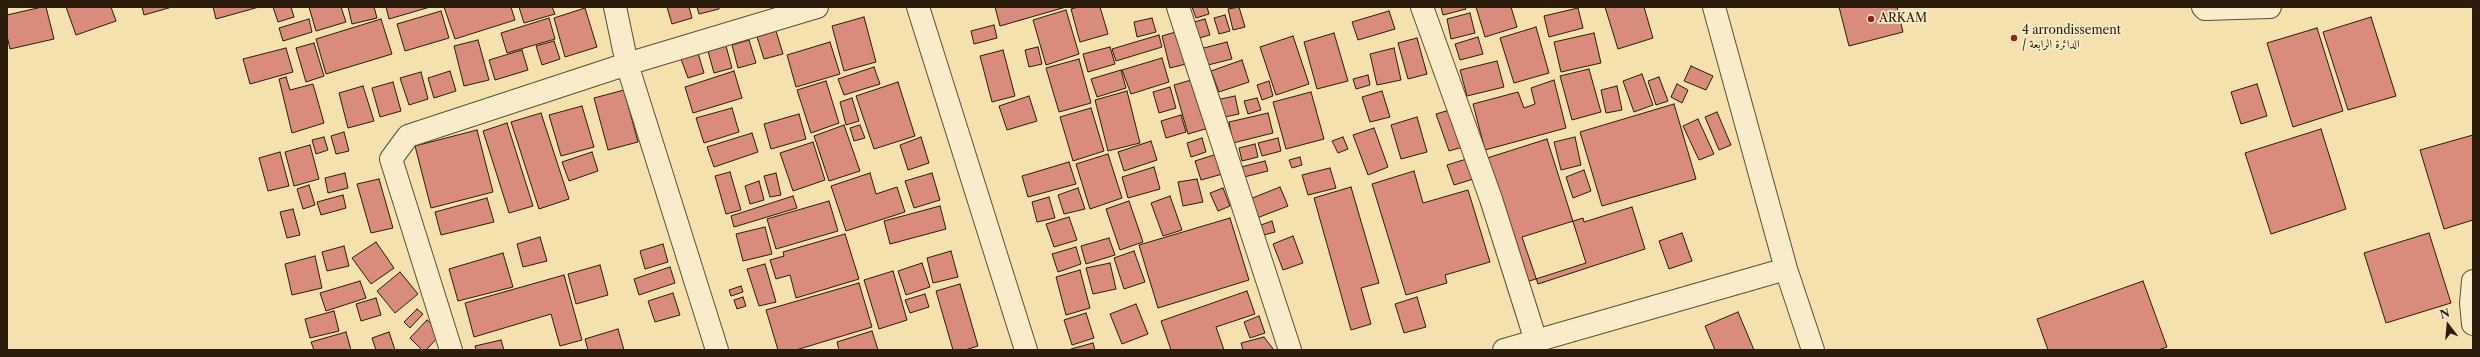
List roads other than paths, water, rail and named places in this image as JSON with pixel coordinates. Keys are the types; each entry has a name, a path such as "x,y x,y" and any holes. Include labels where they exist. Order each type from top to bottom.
{"street":[{"path":"615,7 627,64 717,350"},
{"path":"451,350 391,159 408,136 627,64 817,7"},
{"path":"918,7 1026,350"},
{"path":"1178,7 1290,350"},
{"path":"1422,7 1491,199 1536,341"},
{"path":"1714,7 1786,269 1813,350"},
{"path":"2203,7 2205,9 2270,7"},
{"path":"1504,350 1786,269"},
{"path":"2473,281 2471,303 2473,324"}],"place":[{"name":"ARKAM","path":"1871,19"},
{"name":"4 arrondissement / الدائرة الرابعة","path":"2014,38"}]}
